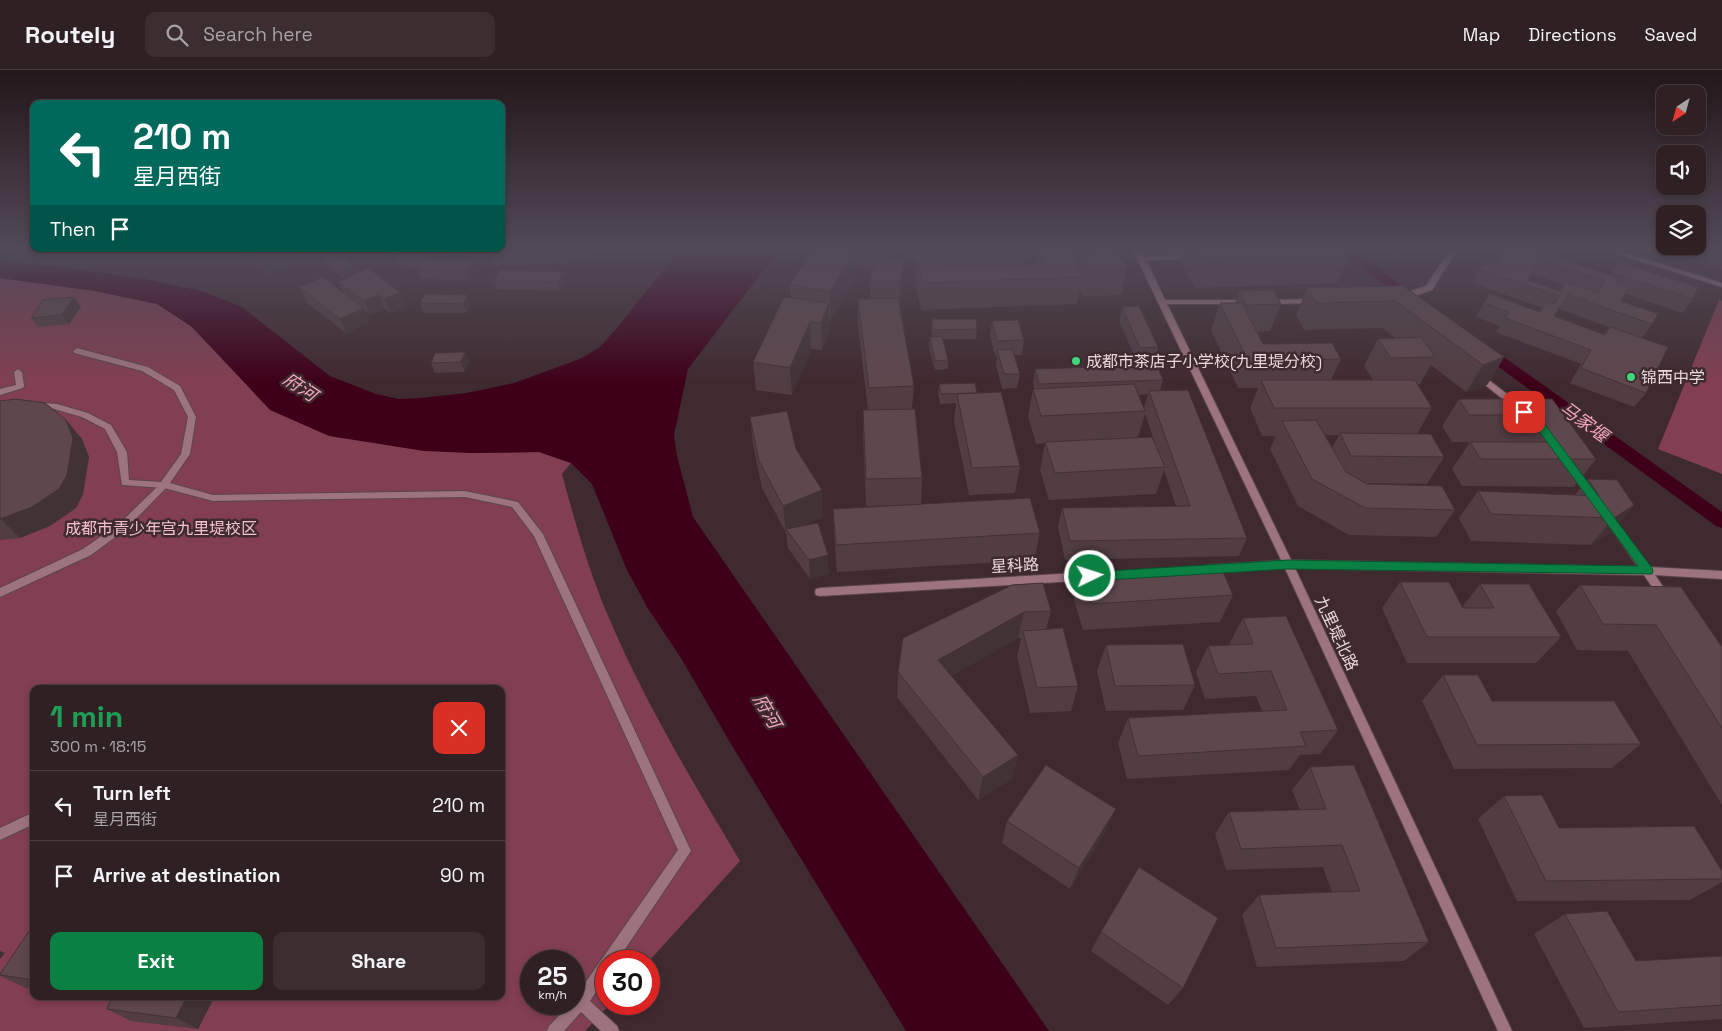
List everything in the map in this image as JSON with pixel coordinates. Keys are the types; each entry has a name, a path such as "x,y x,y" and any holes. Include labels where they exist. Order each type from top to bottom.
{"street":[{"name":"九里堤北路","path":"1159,295 1288,564 1505,1031"},
{"path":"1396,299 1408,295"},
{"path":"1162,302 1328,301"},
{"path":"0,593 87,552 122,527 164,485 185,454 192,416 177,388 145,369 77,351"},
{"path":"1471,369 1524,412"},
{"path":"0,392 20,386 18,372"},
{"path":"26,403 54,406 85,415 108,427 122,452 125,483 164,485 213,498 465,494 515,504 538,534 685,851 617,950"},
{"path":"1602,509 1669,602"},
{"path":"1195,570 1288,564 1648,571 1722,575"},
{"name":"星科路","path":"820,592 1106,575"},
{"path":"0,834 30,820"},
{"path":"585,996 595,981"},
{"path":"585,1006 612,1031"},
{"path":"554,1031 569,1015"}],"green space":[{"name":"成都市青少年宫九里堤校区","path":"0,295 113,295 157,304 192,327 230,367 470,453 539,452 571,463 562,474 577,529 609,618 654,711 687,772 740,861 659,950 595,950 595,1015 600,1015 585,1031 0,1031"},
{"path":"1719,300 1722,301 1722,474 1658,449"}],"water":[{"name":"府河","path":"113,295 212,295 242,307 330,376 376,394 399,399 467,393 514,383 582,358 600,347 643,295 745,295 688,369 674,435 677,456 693,517 1049,1031 906,1031 728,739 681,658 647,607 626,568 592,484 571,463 539,452 470,453 424,451 329,436 270,410 192,327 157,304"}],"building":[{"path":"309,295 347,295 364,308 340,319"},
{"path":"356,295 393,295 384,299 379,295 364,301"},
{"path":"425,295 467,295 463,304 420,303"},
{"path":"1241,295 1276,295 1281,304 1246,305"},
{"path":"1311,295 1416,295 1504,357 1483,365 1396,301 1316,303"},
{"path":"1489,295 1492,295 1540,312 1547,301 1554,304 1559,296 1556,295 1625,295 1621,301 1658,314 1652,324 1568,295 1554,316 1605,335 1610,327 1668,347 1646,393 1581,368 1591,350 1505,318 1509,312 1484,303"},
{"path":"1680,295 1695,295 1693,299"},
{"path":"74,297 62,315 31,318 43,300"},
{"path":"784,297 829,303 821,323 810,322 790,368 753,362"},
{"path":"898,298 914,386 869,388 858,299"},
{"path":"1220,303 1242,303 1263,344 1332,343 1341,359 1248,361"},
{"path":"1139,306 1158,347 1140,348 1122,307"},
{"path":"932,319 976,319 977,329 933,330"},
{"path":"1018,320 1024,340 997,341 992,321"},
{"path":"942,336 948,360 935,361 930,337"},
{"path":"1421,337 1435,357 1391,358 1378,339"},
{"path":"1012,349 1020,374 1004,374 997,350"},
{"path":"465,352 461,362 431,363 435,353"},
{"path":"1157,365 1163,380 1039,384 1035,369"},
{"path":"1261,380 1415,380 1432,408 1274,408"},
{"path":"975,383 977,393 941,394 939,384"},
{"path":"1134,384 1145,411 1041,416 1033,389"},
{"path":"1188,390 1247,538 1070,541 1062,508 1190,506 1149,391"},
{"path":"1001,392 1020,466 972,468 957,394"},
{"path":"16,399 45,403 66,420 73,438 67,475 59,489 32,507 0,519 0,401"},
{"path":"1459,399 1552,399 1596,459 1481,459 1470,442 1556,442 1537,415 1469,415"},
{"path":"915,409 922,478 866,479 863,410"},
{"path":"787,411 796,449 822,490 783,506 759,461 750,417"},
{"path":"1316,420 1346,472 1367,484 1442,486 1455,510 1365,508 1312,479 1282,421"},
{"path":"1340,433 1431,434 1444,457 1351,456"},
{"path":"1152,437 1165,467 1055,473 1045,442"},
{"path":"1588,479 1617,480 1634,505 1614,518 1491,514 1478,491 1599,496"},
{"path":"1030,498 1040,533 836,545 833,509"},
{"path":"818,523 828,555 809,560 786,529"},
{"path":"1220,565 1233,595 1091,604 1081,573"},
{"path":"1400,582 1449,582 1463,608 1494,608 1480,584 1529,584 1561,637 1427,637"},
{"path":"1043,583 1051,611 1024,612 938,660 1018,755 983,777 898,672 903,638 1012,585"},
{"path":"1580,585 1681,587 1722,647 1722,728 1656,625 1603,624"},
{"path":"1286,616 1338,730 1300,732 1306,746 1138,756 1128,718 1287,710 1271,671 1218,674 1208,646 1253,644 1243,618"},
{"path":"1063,628 1078,686 1037,688 1023,631"},
{"path":"1183,644 1195,685 1115,686 1106,645"},
{"path":"1443,675 1478,675 1492,701 1614,701 1641,744 1477,745"},
{"path":"1046,765 1116,809 1079,868 1007,821"},
{"path":"1354,765 1429,942 1276,948 1259,895 1360,891 1342,845 1241,849 1229,812 1326,809 1310,767"},
{"path":"1542,795 1559,828 1694,826 1722,871 1722,879 1546,881 1504,796"},
{"path":"1139,867 1218,918 1183,988 1101,932"},
{"path":"1607,911 1636,961 1722,956 1722,1005 1618,1012 1565,914"},
{"path":"30,930 30,979 0,974"},
{"path":"110,1000 185,1000 176,1018 107,1009"}],"waterway":[{"name":"马家堰","path":"1482,348 1722,521"}],"place":[{"name":"成都市茶店子小学校(九里堤分校)","path":"1076,361"},
{"name":"锦西中学","path":"1631,377"}],"route":[{"path":"1090,576 1288,564 1648,571 1539,425 1524,412"}]}
